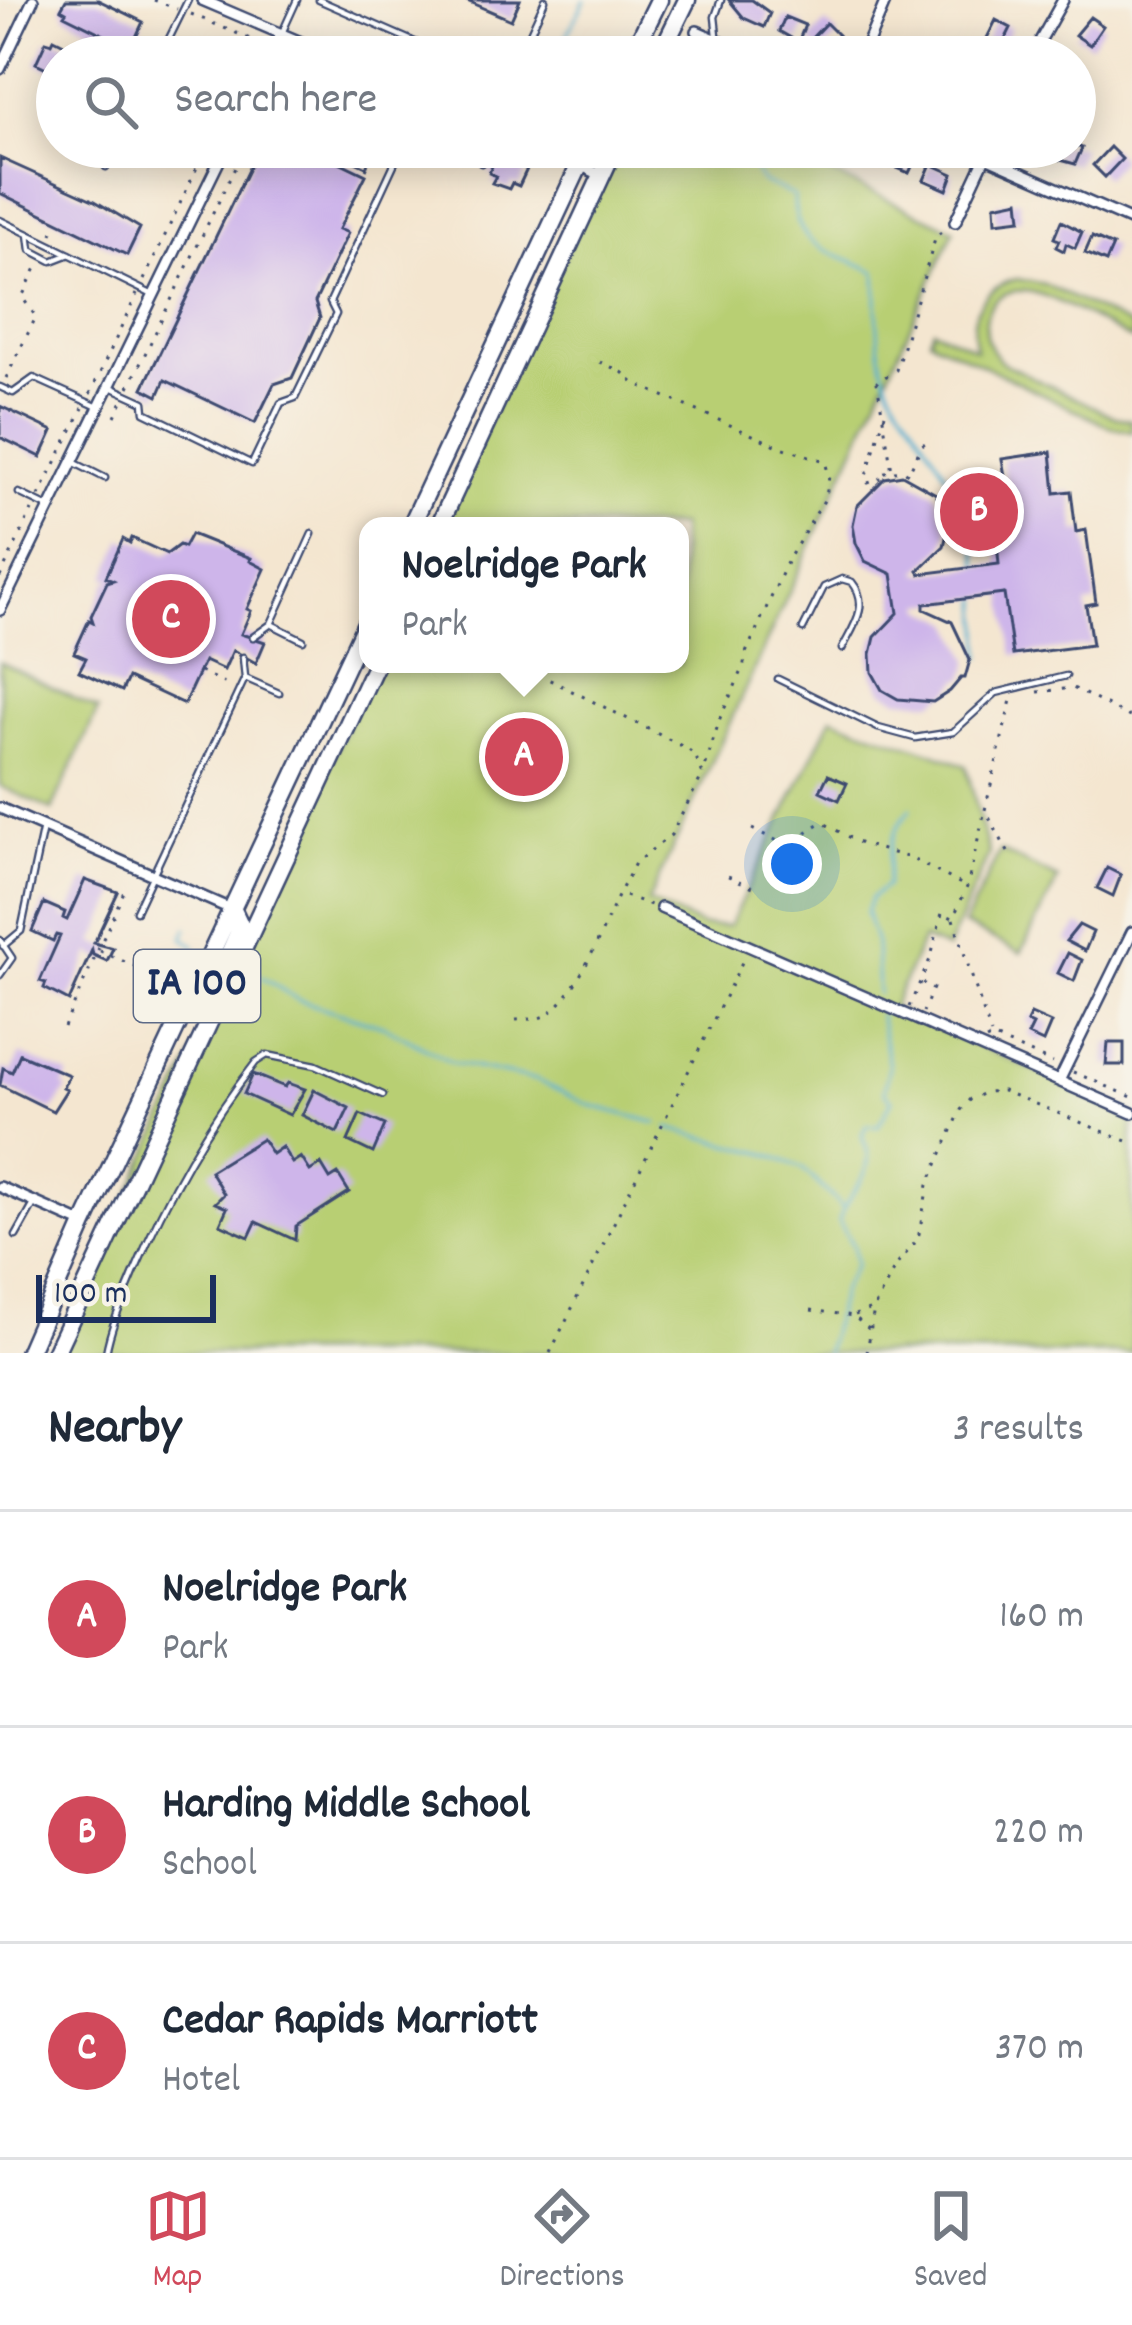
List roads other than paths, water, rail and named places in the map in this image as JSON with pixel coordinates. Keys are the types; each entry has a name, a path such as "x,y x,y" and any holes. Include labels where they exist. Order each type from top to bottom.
{"highway":[{"path":"642,36 659,0"},
{"path":"669,36 687,0"},
{"path":"415,517 578,168"},
{"path":"444,517 604,168"},
{"name":"IA 100","path":"28,1353 359,638"},
{"name":"IA 100","path":"55,1353 372,673"},
{"path":"168,1114 177,1069 241,927 233,910"}],"street":[{"path":"0,69 33,0"},
{"path":"202,0 290,36"},
{"path":"871,36 886,0"},
{"path":"1043,36 1063,0"},
{"path":"697,31 708,36"},
{"path":"1,605 216,168"},
{"path":"586,168 601,175"},
{"path":"956,222 981,168"},
{"path":"1021,168 1129,220 1132,207"},
{"path":"0,808 233,910"},
{"path":"661,908 1132,1112"},
{"path":"1059,1082 1132,932"},
{"path":"0,1187 84,1224"}],"lane":[{"path":"170,36 188,0"},
{"path":"283,33 297,0"},
{"path":"319,0 401,36"},
{"path":"529,36 545,0"},
{"path":"717,36 721,0"},
{"path":"109,386 144,402 146,412 252,464 280,403 295,398 336,314 330,302 392,168"},
{"path":"0,220 153,295"},
{"path":"29,234 31,250 52,261 70,254"},
{"path":"1,387 13,393 34,378 99,408"},
{"path":"73,462 105,478"},
{"path":"19,493 50,508"},
{"path":"253,637 271,624 312,534"},
{"path":"803,629 824,587 842,579 852,582 862,607 842,649"},
{"path":"271,624 304,640"},
{"path":"136,911 239,690 243,657"},
{"path":"778,679 878,728 915,738 952,731 996,693 1066,676"},
{"path":"244,678 279,693"},
{"path":"0,975 12,958 2,943 21,931 43,827"},
{"path":"106,1353 110,1331 156,1222 210,1124 256,1062 266,1055 316,1065 382,1095"},
{"path":"16,1236 35,1203"}],"waterway":[{"path":"567,36 585,0"},
{"path":"753,168 762,182 794,196 796,214 809,239 876,272 879,342 888,383 954,489 970,525 978,564"},
{"path":"980,599 982,657"},
{"path":"878,994 876,944 866,912 871,898 887,885 894,836 911,809"},
{"path":"187,928 183,938 196,946"},
{"path":"262,977 298,1000 386,1027 453,1063 536,1080 589,1105 657,1123"},
{"path":"826,1353 842,1289 856,1264 853,1246 839,1221 868,1162 862,1134 867,1125 878,1126 892,1100 884,1092 889,1066 879,1014"},
{"path":"668,1128 802,1168 842,1207"}],"place":[{"name":"Harding Middle School","path":"979,512"},
{"name":"Cedar Rapids Marriott","path":"171,619"},
{"name":"Noelridge Park","path":"524,757"}]}
